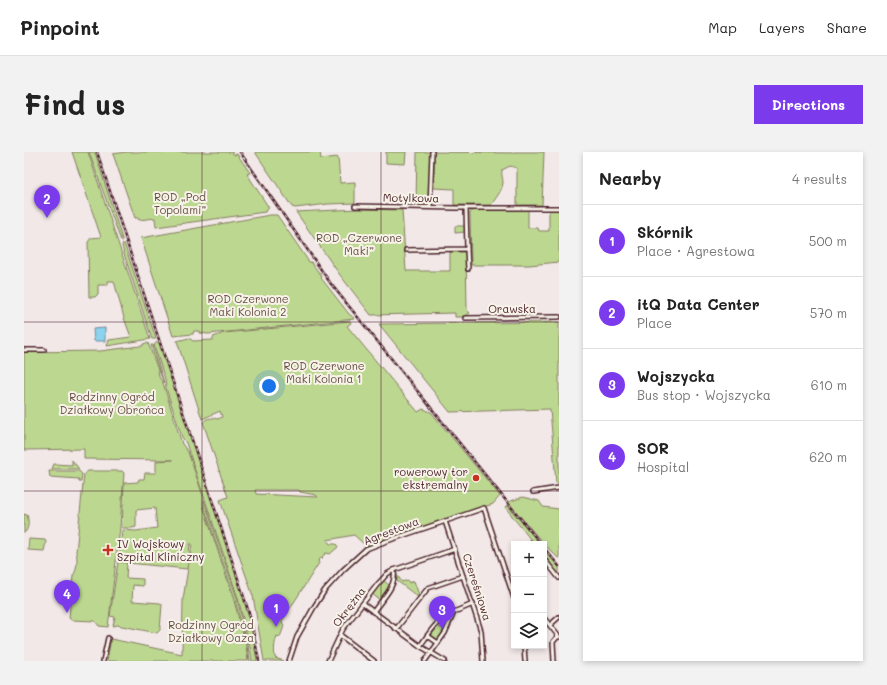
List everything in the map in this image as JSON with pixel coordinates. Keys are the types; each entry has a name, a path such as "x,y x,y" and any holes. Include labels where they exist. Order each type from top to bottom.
{"street":[{"path":"430,207 432,152"},
{"name":"Motylkowa","path":"355,206 559,208"},
{"path":"466,208 468,269"},
{"path":"406,250 467,249"},
{"name":"Orawska","path":"465,318 559,317"},
{"path":"24,350 44,350"},
{"path":"533,492 559,488"},
{"name":"Agrestowa","path":"289,661 297,637 314,607 334,580 354,558 369,547 484,508 511,589"},
{"name":"Czereśniowa","path":"445,521 481,631 483,661"},
{"name":"Okrężna","path":"328,661 340,635 384,577 394,570 454,549"},
{"path":"547,563 559,578"},
{"name":"Okrężna","path":"374,612 392,585 394,570"},
{"path":"396,629 427,589 463,576"},
{"path":"363,604 420,646 445,661"},
{"path":"425,661 445,633 456,610 473,604"},
{"path":"420,646 442,618 446,615 451,618"},
{"path":"550,625 559,617"},
{"path":"547,622 559,636 553,642 554,661"},
{"path":"340,635 374,661"},
{"path":"428,636 438,643"},
{"path":"103,661 108,638"},
{"path":"524,649 525,661"}],"green space":[{"path":"72,152 88,152 150,339 107,346 109,340 131,337 114,281 108,281 108,285 98,285 98,294 95,297 89,297 88,242 91,238 101,237"},
{"path":"89,152 95,152 123,242 121,241"},
{"name":"ROD „Pod Topolami”","path":"126,152 232,152 234,155 237,154 250,173 247,174 269,208 265,212 156,227 155,218 139,220 138,218 135,218 113,154"},
{"path":"255,152 320,152 321,159 338,157 340,183 355,182 355,203 292,207"},
{"path":"386,152 406,152 405,164 386,163"},
{"path":"417,152 430,152 429,202 426,205 416,204"},
{"path":"434,152 544,152 542,205 517,205 517,168 510,166 502,170 503,183 498,195 491,205 454,205 454,189 434,188"},
{"name":"ROD „Czerwone Maki”","path":"359,209 402,210 406,271 450,271 450,252 466,252 467,310 470,313 463,317 455,317 455,313 371,315 340,275 296,212"},
{"path":"472,210 528,210 528,228 538,228 539,231 549,231 549,210 559,210 559,262 529,265 471,265 470,213"},
{"name":"ROD Czerwone Maki Kolonia 2","path":"277,215 309,262 311,262 322,277 321,278 349,314 355,319 208,334 200,333 200,331 194,331 193,334 173,336 141,238"},
{"path":"455,226 465,226 465,232 455,233"},
{"path":"124,243 156,339 152,339 124,254 122,245"},
{"name":"ROD Czerwone Maki Kolonia 1","path":"350,321 351,323 347,326 418,412 423,409 431,412 500,496 493,504 367,546 354,535 327,540 330,544 336,544 338,547 330,554 326,553 322,557 323,558 318,561 319,563 282,621 284,626 280,637 277,636 274,652 275,658 284,661 264,661 253,596 220,500 228,497 203,422 208,419 218,419 222,417 220,411 202,419 177,341 189,338 193,341 213,340 213,337 224,333","holes":["255,490 299,490 300,492 316,495 318,497 256,494"]},
{"path":"559,322 559,483 556,483 550,409 450,412 379,324"},
{"path":"157,342 159,343 241,590 251,626 257,661 252,661 238,598 166,388 165,379 154,345"},
{"path":"148,343 158,370 159,377 163,383 182,444 188,452 203,496 203,506 233,597 246,646 248,661 107,661 111,639 182,654 183,599 192,544 190,544 187,569 119,562 122,530 136,531 157,528 155,508 136,510 136,527 122,528 124,483 138,482 139,479 144,479 145,473 156,473 156,461 173,460 84,459 84,449 24,450 24,352 100,351 143,346 143,344"},
{"path":"151,345 153,345 164,383 159,370"},
{"path":"72,460 79,469 52,469 54,464 72,465"},
{"path":"49,471 79,471 82,474 81,482 79,482 79,479 50,477"},
{"path":"88,471 122,471 124,473 120,528 108,627 99,626 95,621 71,620 69,618 73,576 77,564 76,552 84,474"},
{"path":"523,497 539,501 543,507 559,509 559,559 547,547 547,541 541,541 508,502"},
{"path":"204,500 237,598 248,645 250,661 234,596 204,506"},
{"path":"507,505 537,541 532,541 505,507"},
{"path":"24,514 27,515 28,527 24,533"},
{"path":"29,539 45,540 44,551 28,550"},
{"path":"547,553 559,567 559,575 547,561"},
{"path":"118,562 127,563 126,578 143,579 143,586 133,585 132,601 162,604 160,630 157,633 117,625 113,626 115,617 110,616"},
{"path":"397,575 402,582 408,580 409,583 414,581 419,595 418,597 397,581"},
{"path":"383,580 390,586 380,600 372,594"},
{"path":"438,626 445,631 438,640 431,635"}],"water":[{"path":"105,328 105,341 94,341 93,329"}],"railway":[{"path":"97,152 250,616 259,661"},
{"path":"240,152 331,284 539,541"},
{"path":"547,552 559,566"}],"place":[{"name":"itQ Data Center","path":"47,218"},
{"name":"rowerowy tor ekstremalny","path":"476,478"},
{"name":"IV Wojskowy Szpital Kliniczny","path":"108,550"},
{"name":"SOR","path":"67,613"},
{"name":"Skórnik","path":"276,627"},
{"name":"Wojszycka","path":"442,629"}],"park label":[{"name":"Rodzinny Ogród Działkowy Obrońca","path":"112,403"},
{"name":"Rodzinny Ogród Działkowy Oaza","path":"211,631"}]}
